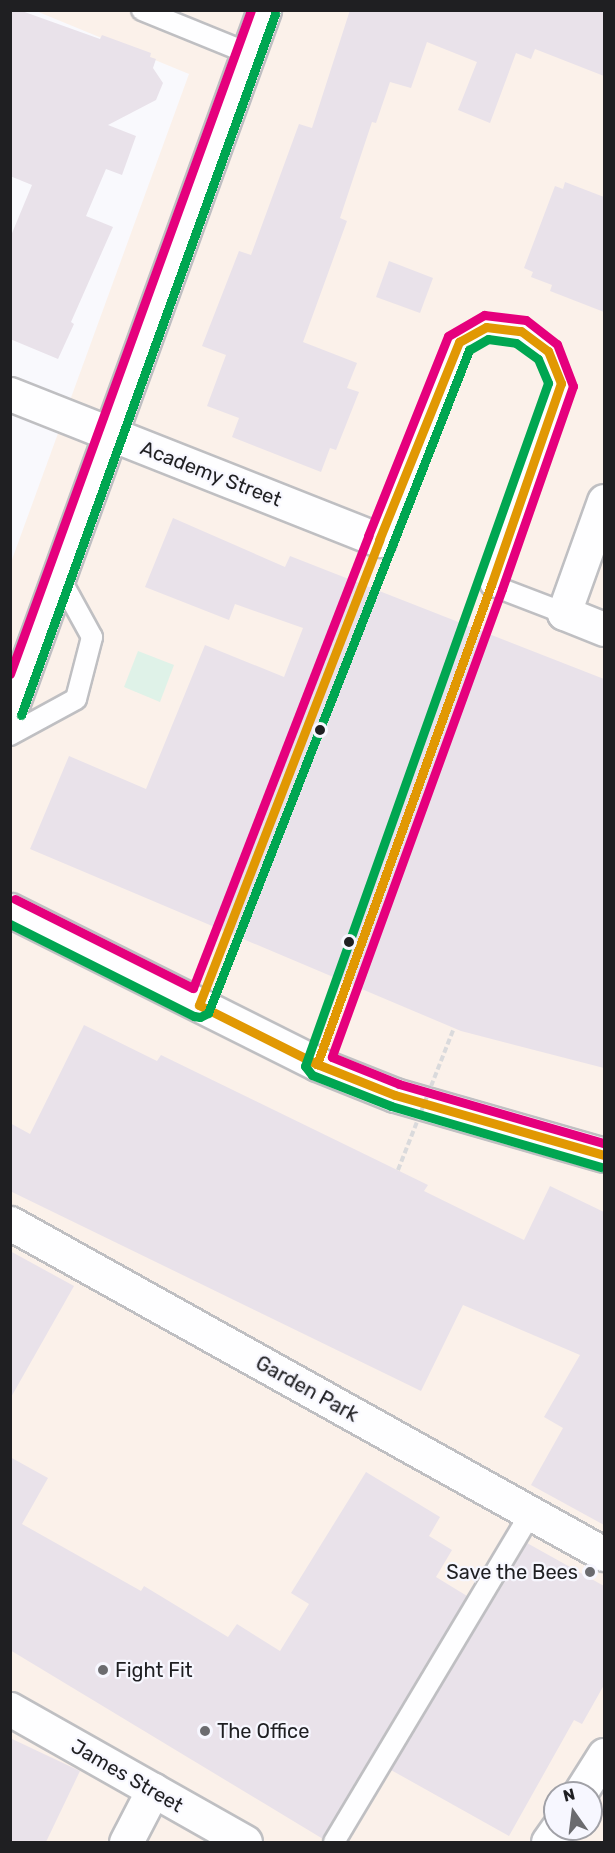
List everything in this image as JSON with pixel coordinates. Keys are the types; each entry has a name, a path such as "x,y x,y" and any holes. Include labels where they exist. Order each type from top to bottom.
{"street":[{"path":"10,711 17,674 58,577 264,10"},
{"name":"Academy Street","path":"10,394 379,540"},
{"path":"604,501 564,613 604,629"},
{"path":"10,910 317,1064 395,1095 604,1155"},
{"name":"Garden Park","path":"10,1223 530,1515 604,1554"},
{"name":"James Street","path":"10,1709 244,1842"},
{"path":"588,1781 604,1755"},
{"path":"126,1842 153,1790"}],"lane":[{"path":"142,10 248,53"},
{"path":"379,540 459,342 486,327 521,331 548,351 561,383 491,585 564,613"},
{"path":"10,735 75,699 92,637 58,577"},
{"path":"334,1842 530,1515"}],"path":[{"path":"398,1170 454,1028"}],"shaded area":[{"path":"36,11 604,11 604,1842 11,1842 10,565 189,74"}],"green space":[{"path":"138,651 174,665 160,702 124,687"}],"building":[{"path":"10,10 19,10 100,39 102,35 151,53 150,57 156,59 153,68 163,83 156,100 108,125 136,136 122,175 106,169 86,216 113,227 71,322 74,324 58,359 10,339 10,238 32,185 10,176"},
{"path":"350,10 604,10 604,76 535,49 531,59 516,53 490,123 458,110 477,62 427,42 411,88 390,82 376,123 372,122 340,218 347,221 303,342 357,363 347,388 359,392 336,450 330,448 321,472 232,437 239,418 207,406 226,355 202,346 239,251 251,255 299,124 312,128"},
{"path":"565,182 604,197 604,312 550,291 552,285 531,277 533,272 524,268 555,186 563,189"},
{"path":"389,261 433,278 420,313 376,297"},
{"path":"173,518 285,567 290,556 604,679 604,1068 461,1031 30,849 69,756 146,789 205,645 284,677 303,628 235,604 229,620 145,587"},
{"path":"84,1025 157,1061 161,1055 428,1185 424,1191 524,1240 550,1186 604,1212 604,1525 531,1485 563,1428 544,1417 580,1355 463,1305 421,1391 10,1191 10,1123 30,1134"},
{"path":"10,1251 74,1286 10,1399"},
{"path":"10,1457 48,1478 22,1524 141,1591 144,1586 228,1637 237,1624 280,1651 309,1604 291,1593 366,1472 440,1517 429,1536 452,1550 436,1577 467,1596 323,1839 10,1650"},
{"path":"527,1543 604,1586 604,1685 582,1724 574,1720 509,1836 391,1770"},
{"path":"10,1738 80,1771 46,1842 10,1842"}],"transit line":[{"path":"10,674 251,10"},
{"path":"21,715 275,14"},
{"path":"15,899 193,988 448,336 484,315 526,320 557,344 573,386 332,1057 399,1084 604,1143"},
{"path":"199,1005 379,540 459,342 486,327 521,331 548,351 561,383 491,585 317,1064"},
{"path":"10,924 194,1016 200,1017 208,1013 469,350 488,339 516,343 538,359 548,383 305,1066 312,1075 391,1106 601,1167"},
{"path":"199,1005 317,1064 395,1095 604,1155"}],"place":[{"name":"Save the Bees","path":"590,1572"},
{"name":"Fight Fit","path":"103,1670"},
{"name":"The Office","path":"205,1731"}]}
